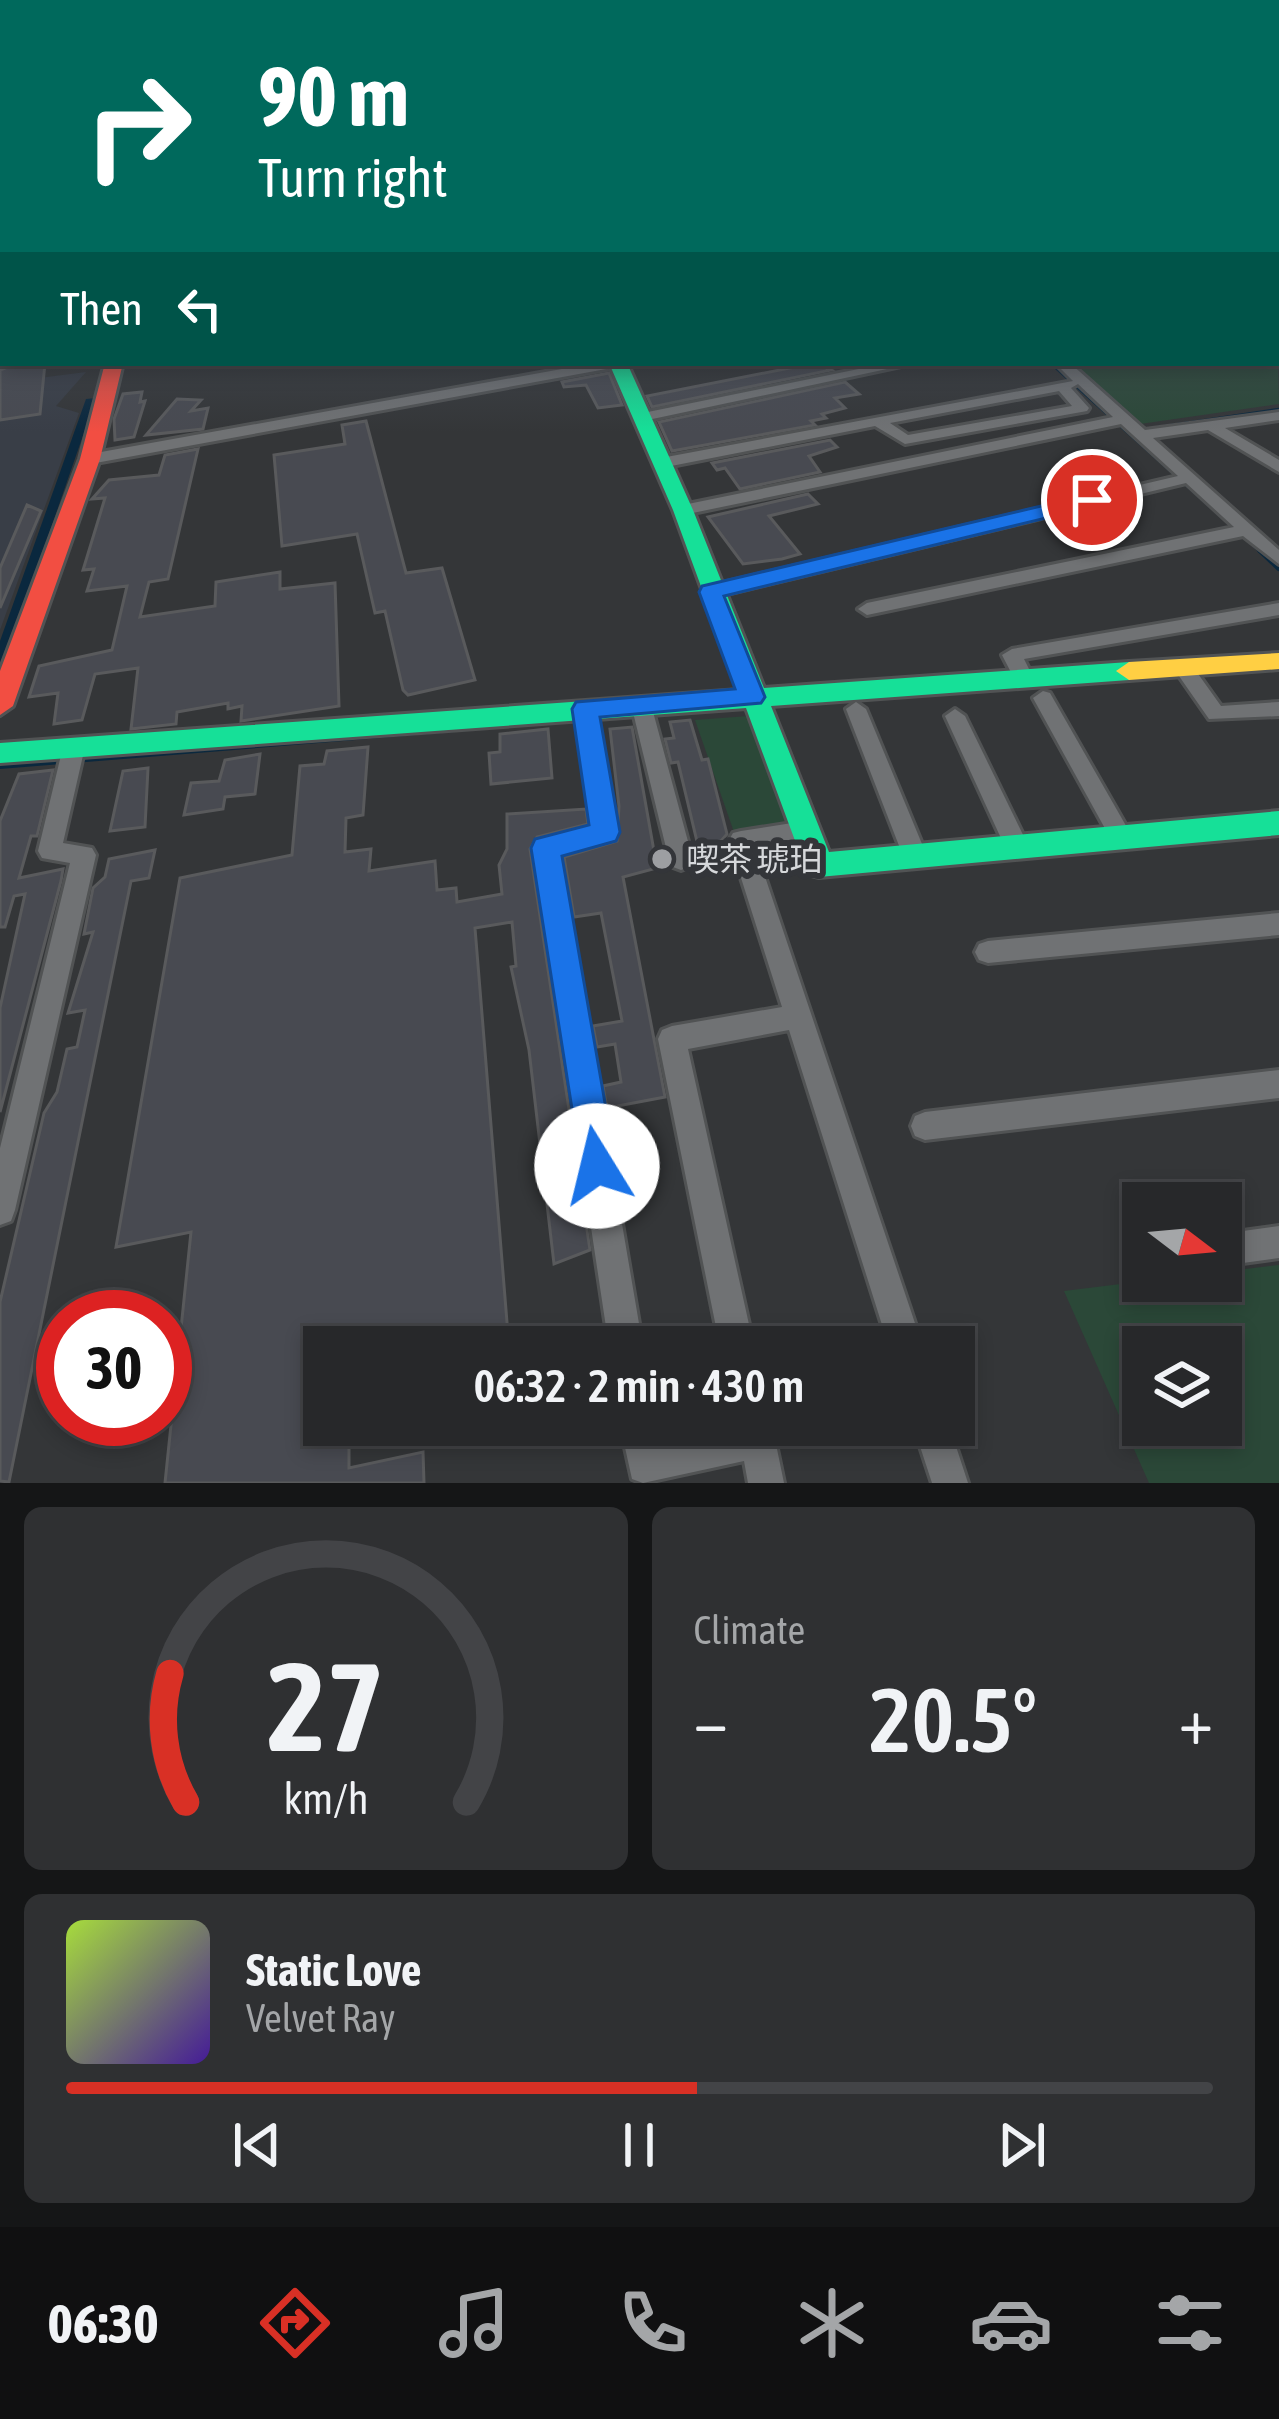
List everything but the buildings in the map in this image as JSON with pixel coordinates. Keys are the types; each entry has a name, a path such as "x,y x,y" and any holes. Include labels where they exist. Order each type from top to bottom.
{"street":[{"path":"0,706 90,459 113,366"},
{"path":"90,459 613,366"},
{"path":"619,366 683,510 710,592 819,865 1279,823"},
{"path":"643,417 893,366"},
{"path":"1064,366 1082,391 1141,435 1241,531 1270,542 1279,559"},
{"path":"661,463 878,421 1082,391"},
{"path":"878,421 905,440 1082,408 1082,391"},
{"path":"1141,435 1279,416"},
{"path":"683,510 1119,420"},
{"path":"1212,425 1279,467"},
{"path":"710,592 1182,479"},
{"path":"867,609 1241,531"},
{"path":"1121,837 1012,656 1279,609"},
{"path":"0,753 73,754 642,710 1033,688 1279,661"},
{"path":"1186,672 1216,714 1279,709"},
{"path":"642,710 681,860"},
{"path":"856,710 915,856"},
{"path":"586,715 605,832 546,848 623,1326"},
{"path":"955,716 1017,847"},
{"path":"0,1210 84,855 50,851 73,754"},
{"path":"805,830 741,840 899,1326"},
{"path":"988,952 1279,924"},
{"path":"733,1326 672,1039 798,1016"},
{"path":"926,1126 1279,1084"},
{"path":"1242,1247 1279,1242"},
{"path":"642,1446 645,1466 712,1446"},
{"path":"759,1446 766,1483"},
{"path":"938,1446 950,1483"}],"shaded area":[{"path":"86,372 56,406 79,413 0,630 0,383"}],"green space":[{"path":"1073,366 1278,366 1279,404 1140,424"},
{"path":"749,716 793,828 735,835 695,720"},
{"path":"1279,1265 1279,1483 1149,1483 1133,1446 1242,1446 1242,1326 1122,1326 1122,1422 1064,1291 1122,1284 1122,1302 1242,1302 1242,1269"}],"water":[{"path":"96,398 0,675 0,641 86,399"},
{"path":"736,704 738,709 0,769 0,762"}],"waterway":[{"path":"1055,366 1263,553"},
{"path":"1056,366 1059,369"},
{"path":"1152,429 1279,410"},
{"path":"326,420 355,415"},
{"path":"1260,550 1279,568"},
{"path":"762,706 827,701"}],"traffic: fast":[{"path":"619,366 683,510 819,865 1279,823"},
{"path":"0,753 1129,671"}],"traffic: slow":[{"path":"1129,671 1279,661"}],"traffic: jam":[{"path":"0,706 90,459 113,366"}],"place":[{"name":"喫茶 琥珀","path":"662,859"}],"route":[{"path":"597,1166 546,848 605,832 585,709 752,697 710,592 1092,500"}]}
